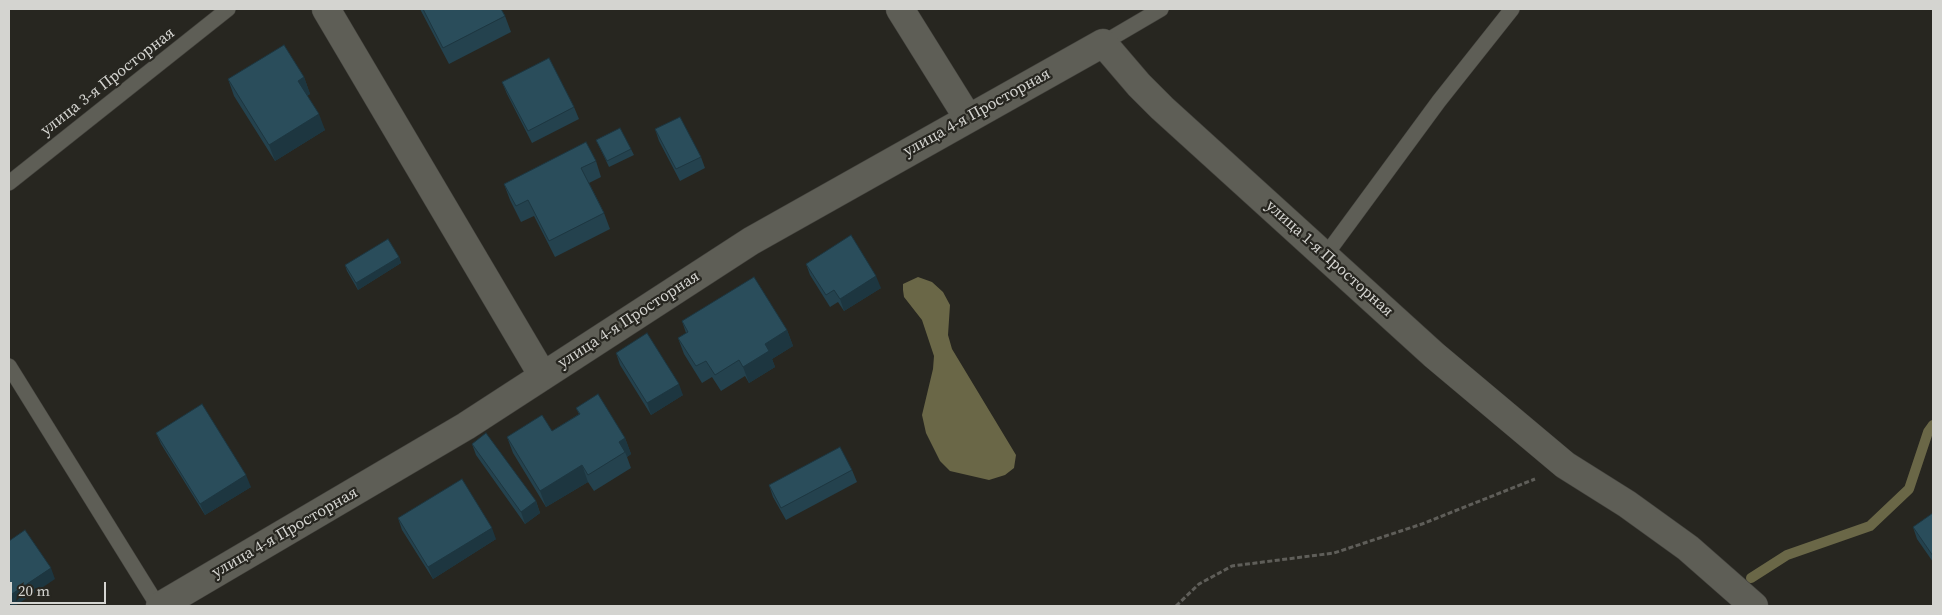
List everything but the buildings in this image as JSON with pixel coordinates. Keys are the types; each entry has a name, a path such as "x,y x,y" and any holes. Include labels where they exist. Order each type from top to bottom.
{"street":[{"path":"326,9 543,376"},
{"path":"900,9 968,118"},
{"name":"улица 4-я Просторная","path":"159,606 466,426 751,240 1103,43"},
{"name":"улица 1-я Просторная","path":"1103,43 1139,85 1434,355 1565,465 1627,504 1688,548 1754,606"}],"lane":[{"name":"улица 3-я Просторная","path":"9,183 228,9"},
{"path":"1103,43 1161,9"},
{"path":"1325,256 1439,101 1512,9"},
{"path":"9,366 159,606"}],"path":[{"path":"1176,606 1200,584 1232,566 1334,553 1422,524 1538,478 1565,465"}],"shaded area":[{"path":"918,277 932,282 943,292 950,305 948,335 952,349 1016,455 1014,468 1005,475 989,480 950,471 940,461 926,433 922,415 933,369 934,356 922,320 904,297 903,290 903,284"}],"waterway":[{"path":"1751,578 1787,555 1870,526 1909,489 1928,432 1933,425"}]}
